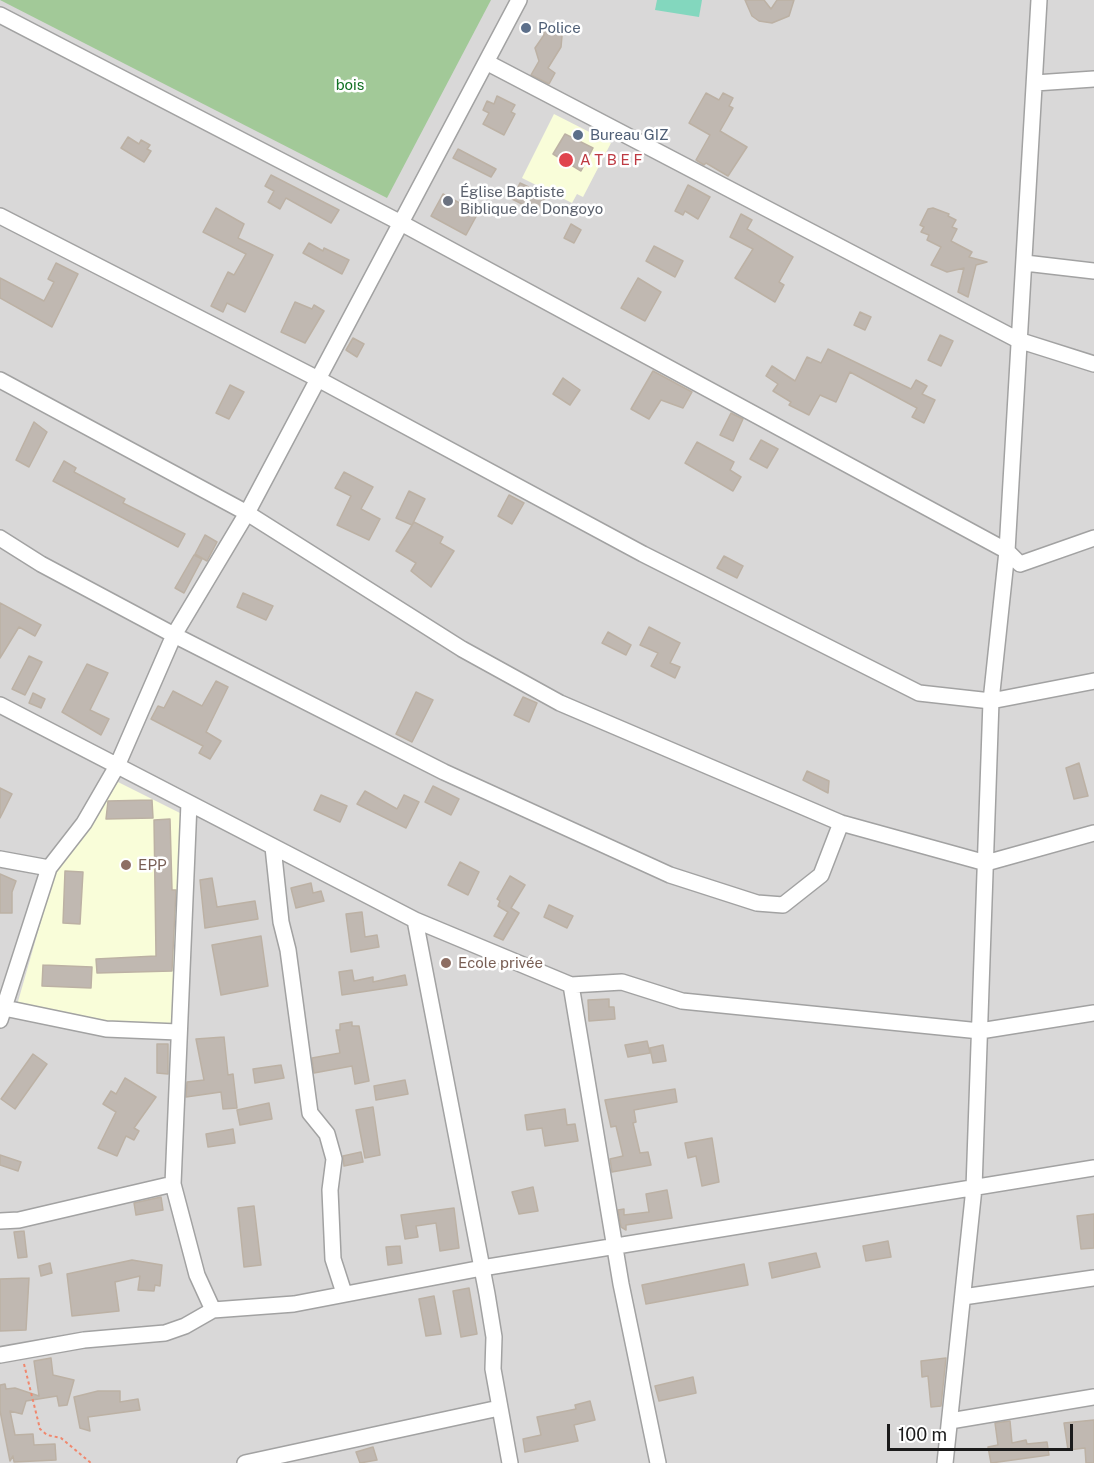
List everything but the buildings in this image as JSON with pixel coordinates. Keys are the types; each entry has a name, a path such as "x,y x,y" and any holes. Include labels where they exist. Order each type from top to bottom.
{"street":[{"path":"178,1032 106,1029 2,1012 49,868 84,823 117,766 174,635 247,513 488,63 519,0"},
{"path":"945,1463 974,1188 991,701 1007,551 1039,0"},
{"path":"0,15 401,223 1007,551 1020,564 1094,538"},
{"path":"488,63 1018,340 1094,364"},
{"path":"1035,83 1094,79"},
{"path":"0,216 318,379 643,554 919,693 991,701 1094,681"},
{"path":"1025,263 1094,271"},
{"path":"0,380 247,513 462,650 560,703 842,823 986,863 1094,833"},
{"path":"0,538 41,564 174,635 465,782 670,875 757,903 783,905 821,875 842,823"},
{"path":"0,705 415,920 571,985 622,982 682,1001 980,1031 1094,1013"},
{"path":"189,803 173,1184 197,1275 213,1310"},
{"path":"273,847 281,922 288,950 310,1113 327,1134 333,1159 330,1190 333,1259 344,1293"},
{"path":"0,859 49,868"},
{"path":"415,920 482,1268 494,1337 493,1370 510,1463"},
{"path":"571,985 621,1284 657,1463"},
{"path":"0,1355 84,1340 165,1333 184,1326 213,1310 294,1304 482,1268 1094,1168"},
{"path":"0,1221 19,1220 173,1184"},
{"path":"963,1297 1094,1278"},
{"path":"950,1421 1094,1398"},
{"path":"245,1463 499,1408"}],"path":[{"path":"27,1373 40,1429 47,1436 61,1438 91,1463"}],"shaded area":[{"path":"0,0 1094,0 1094,1463 0,1463"},
{"name":"A T B E F","path":"554,114 611,143 583,197 577,194 572,203 522,178"},
{"name":"EPP","path":"118,782 182,814 175,1026 110,1022 17,1005 55,872"}],"green space":[{"name":"bois","path":"0,0 491,0 387,198"},
{"path":"657,0 702,0 699,17 655,10"}],"place":[{"name":"Police","path":"526,28"},
{"name":"Bureau GIZ","path":"578,135"},
{"name":"A T B E F","path":"566,160"},
{"name":"Église Baptiste Biblique de Dongoyo","path":"448,201"},
{"name":"EPP","path":"126,865"},
{"name":"Ecole privée","path":"446,963"}]}
